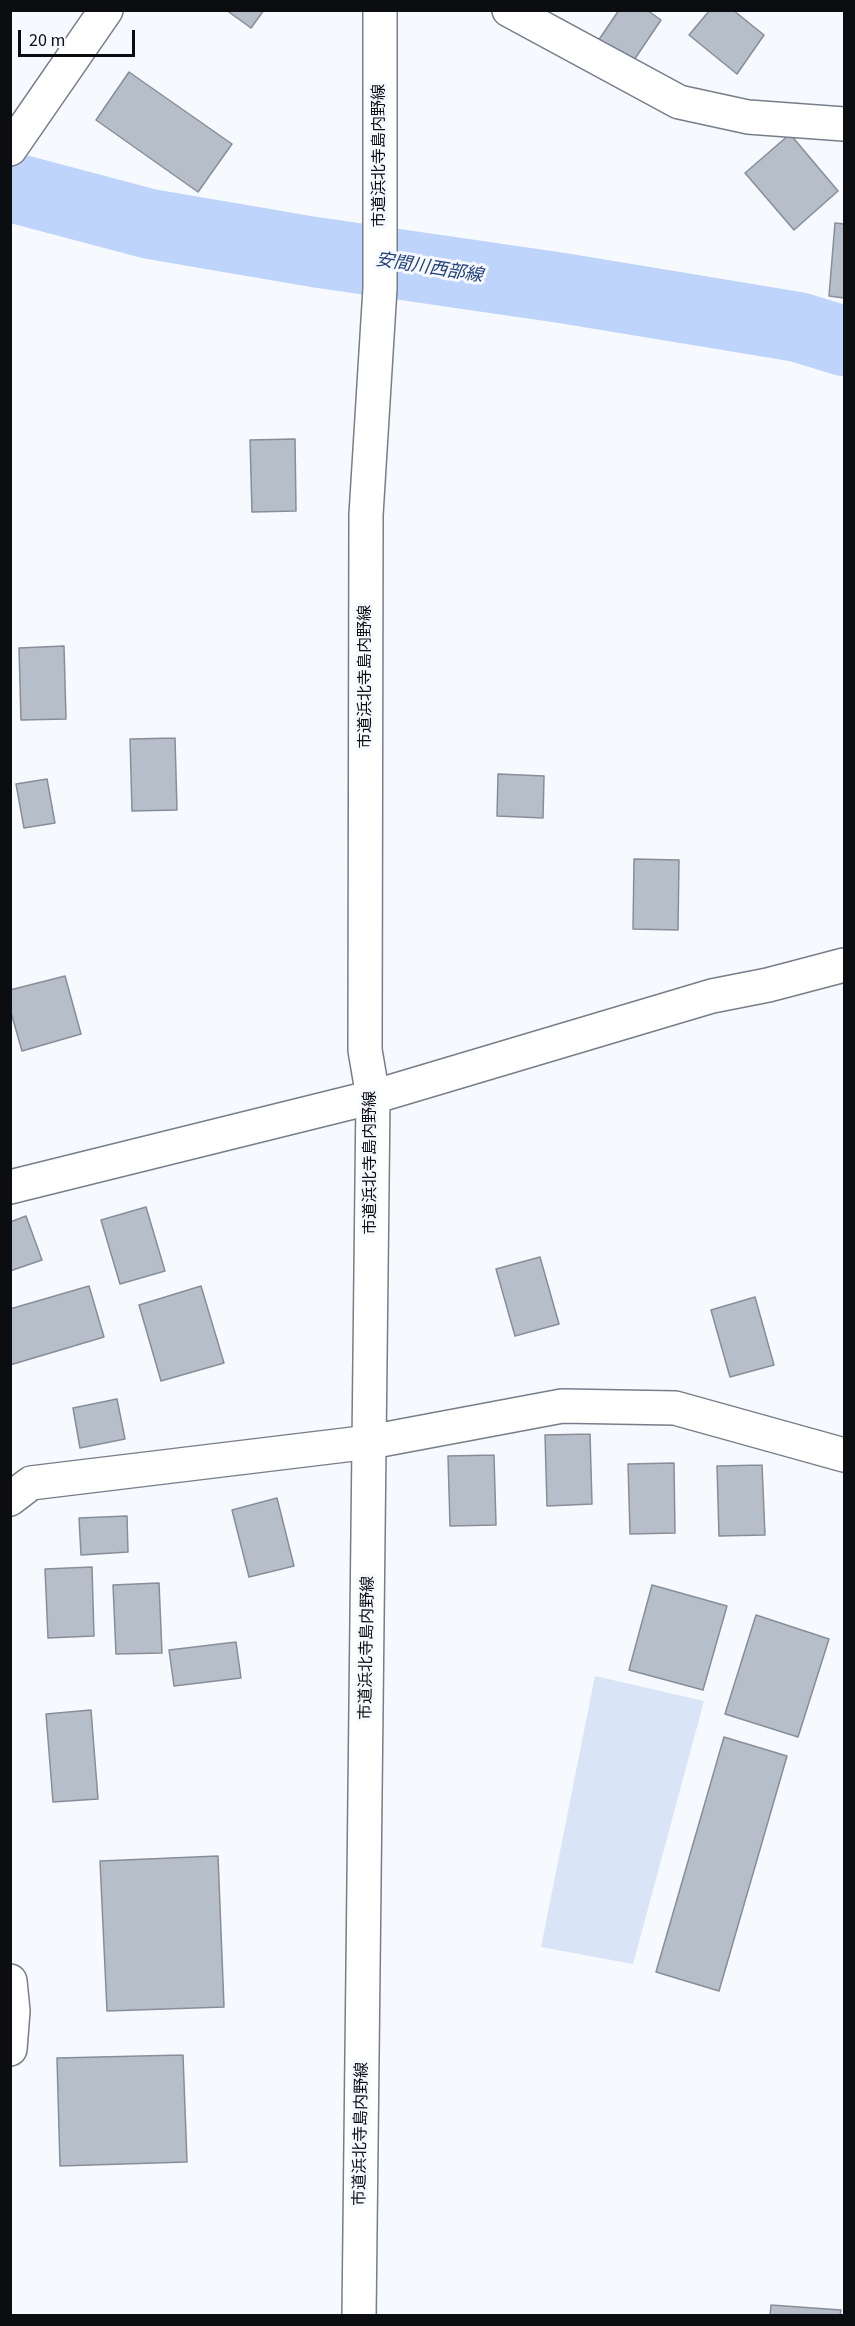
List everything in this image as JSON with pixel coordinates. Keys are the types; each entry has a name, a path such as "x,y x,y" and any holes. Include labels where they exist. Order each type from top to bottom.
{"street":[{"path":"10,149 106,10"},
{"name":"市道浜北寺島内野線","path":"359,2316 373,1097 364,1050 366,515 380,288 380,10"},
{"path":"509,10 679,102 748,117 844,124"},
{"path":"10,1188 373,1097 712,996 768,985 844,965"},
{"path":"10,1499 31,1483 370,1442 562,1406 675,1408 844,1455"},
{"path":"10,1981 14,2011 10,2049"}],"shaded area":[{"path":"595,1676 704,1701 633,1964 541,1947"}],"building":[{"path":"226,10 264,10 251,28"},
{"path":"619,10 647,10 661,20 632,63 598,41"},
{"path":"710,10 733,10 764,35 737,74 689,35"},
{"path":"129,72 232,144 198,192 96,120"},
{"path":"790,134 838,191 794,230 745,173"},
{"path":"835,223 844,224 844,298 829,296"},
{"path":"295,439 296,511 252,512 250,440"},
{"path":"64,646 66,719 21,720 19,648"},
{"path":"175,738 177,810 132,811 130,739"},
{"path":"498,774 544,776 543,818 497,816"},
{"path":"47,779 55,823 24,828 16,784"},
{"path":"634,859 679,860 678,930 633,929"},
{"path":"65,976 81,1034 22,1051 10,1009 10,990"},
{"path":"146,1207 165,1271 120,1284 101,1220"},
{"path":"26,1216 42,1260 10,1271 10,1222"},
{"path":"540,1257 559,1324 515,1336 496,1269"},
{"path":"89,1286 104,1337 10,1365 10,1309"},
{"path":"201,1286 224,1363 161,1381 139,1305"},
{"path":"755,1297 774,1365 730,1377 711,1310"},
{"path":"117,1399 125,1439 80,1448 73,1408"},
{"path":"590,1434 592,1504 547,1506 545,1435"},
{"path":"494,1455 496,1525 450,1526 448,1456"},
{"path":"674,1463 675,1533 630,1534 628,1464"},
{"path":"762,1465 765,1535 719,1536 717,1466"},
{"path":"277,1498 294,1566 249,1577 232,1510"},
{"path":"127,1516 128,1552 81,1555 79,1518"},
{"path":"92,1567 94,1636 48,1638 45,1569"},
{"path":"159,1583 162,1653 116,1654 113,1585"},
{"path":"652,1585 727,1606 703,1690 629,1670"},
{"path":"756,1615 829,1639 798,1737 725,1714"},
{"path":"236,1642 241,1678 174,1686 169,1650"},
{"path":"91,1710 98,1799 53,1802 46,1714"},
{"path":"724,1737 787,1756 719,1991 656,1972"},
{"path":"218,1856 224,2007 107,2011 100,1861"},
{"path":"183,2055 187,2162 60,2166 57,2058"},
{"path":"771,2305 841,2310 840,2316 770,2316"}],"waterway":[{"name":"安間川西部線","path":"14,188 150,224 314,252 562,288 798,327 844,341"}]}
